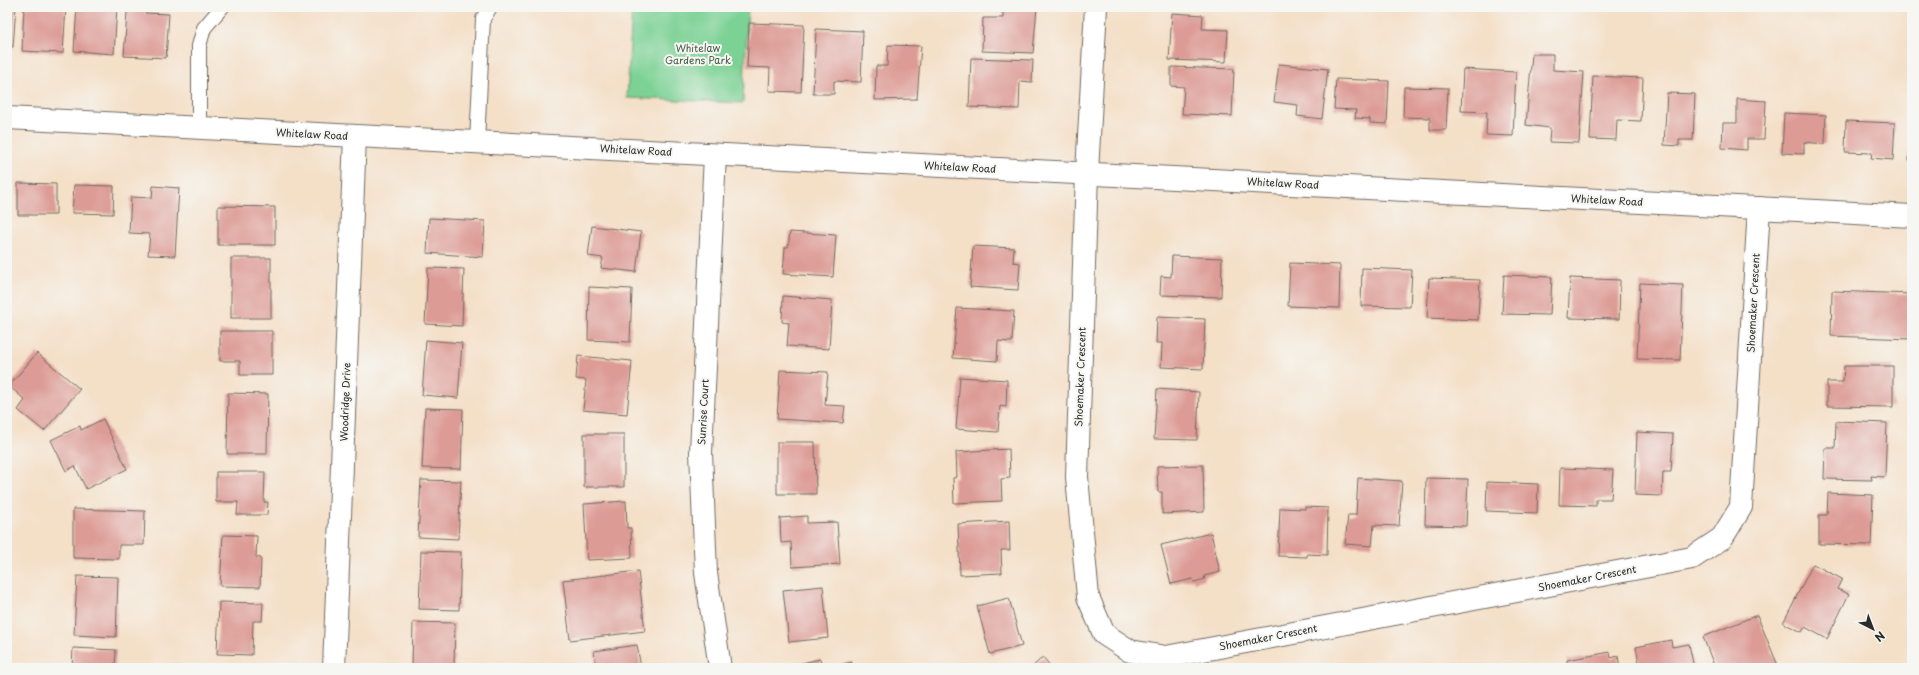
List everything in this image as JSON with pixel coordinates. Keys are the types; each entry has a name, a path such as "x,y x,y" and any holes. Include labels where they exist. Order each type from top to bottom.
{"street":[{"name":"Shoemaker Crescent","path":"1096,7 1088,173 1077,477 1088,597 1104,634 1130,651 1166,656 1692,558 1722,538 1741,507 1758,208"},
{"name":"Whitelaw Road","path":"7,118 1912,216"},
{"name":"Woodridge Drive","path":"334,668 355,136"},
{"name":"Sunrise Court","path":"715,155 701,452 706,573 720,668"}],"lane":[{"path":"199,128 199,46 204,28 222,7"},
{"path":"477,142 483,19 490,7"}],"green space":[{"name":"Whitelaw Gardens Park","path":"632,7 748,7 743,103 627,98"}],"building":[{"path":"7,7 16,7 13,47 7,47"},
{"path":"24,7 66,7 63,53 22,51"},
{"path":"77,7 117,7 114,54 74,51"},
{"path":"132,7 145,7 145,13 169,14 166,58 124,56 127,12 131,12"},
{"path":"1003,7 1037,7 1033,53 982,51 983,18 1003,18"},
{"path":"1172,13 1203,15 1202,29 1228,30 1226,62 1169,60"},
{"path":"749,23 804,25 801,92 769,91 770,68 747,67"},
{"path":"816,29 863,31 861,82 834,81 834,94 813,94"},
{"path":"888,45 921,46 917,99 875,100 876,66 887,66"},
{"path":"1532,54 1553,54 1553,70 1584,72 1579,143 1549,142 1550,128 1526,125"},
{"path":"971,58 1033,60 1032,82 1020,81 1019,109 969,107"},
{"path":"1279,64 1328,69 1322,119 1297,116 1298,105 1274,102"},
{"path":"1171,67 1234,69 1232,116 1182,114 1184,87 1171,86"},
{"path":"1463,69 1516,72 1513,136 1486,135 1487,112 1461,111"},
{"path":"1593,76 1643,78 1641,121 1617,120 1616,140 1590,139"},
{"path":"1336,79 1389,81 1387,124 1370,123 1370,119 1355,118 1356,110 1334,109"},
{"path":"1404,87 1448,88 1446,130 1430,130 1430,118 1403,117"},
{"path":"1667,93 1695,94 1693,140 1679,140 1679,146 1664,145"},
{"path":"1737,99 1766,101 1764,139 1747,139 1747,150 1722,148 1723,123 1737,123"},
{"path":"1784,113 1826,115 1825,144 1804,142 1804,154 1782,153"},
{"path":"1846,121 1895,123 1893,160 1871,158 1872,153 1845,152"},
{"path":"1911,122 1912,161 1909,161"},
{"path":"18,183 56,184 56,215 18,215"},
{"path":"74,185 114,186 113,214 72,213"},
{"path":"153,186 179,188 175,256 148,255 150,234 129,233 131,197 152,198"},
{"path":"218,206 275,207 275,245 218,245"},
{"path":"429,218 485,221 483,257 427,253"},
{"path":"592,226 641,232 636,272 601,268 603,258 588,256"},
{"path":"790,232 836,235 833,277 783,274 785,247 788,247"},
{"path":"973,246 1014,248 1013,262 1020,263 1018,290 970,287"},
{"path":"1172,256 1222,258 1221,297 1160,295 1161,276 1171,277"},
{"path":"231,258 271,258 271,318 231,318"},
{"path":"1290,263 1340,265 1339,308 1288,306"},
{"path":"428,268 464,269 462,326 425,324"},
{"path":"1362,268 1412,270 1410,307 1361,306"},
{"path":"1504,275 1552,277 1550,315 1502,314"},
{"path":"1429,278 1480,280 1478,320 1427,318"},
{"path":"1570,278 1620,280 1619,319 1568,318"},
{"path":"1640,283 1683,285 1680,360 1637,359"},
{"path":"589,287 632,289 630,342 588,340"},
{"path":"1832,291 1912,294 1910,339 1831,336"},
{"path":"783,296 832,300 829,349 787,346 789,323 782,322"},
{"path":"957,308 1014,311 1012,342 998,341 997,361 953,358"},
{"path":"1157,317 1205,319 1203,369 1161,367 1162,343 1156,343"},
{"path":"220,331 272,331 272,375 240,375 240,361 220,361"},
{"path":"426,340 462,343 458,398 422,395"},
{"path":"37,353 80,389 44,431 18,410 25,400 9,386"},
{"path":"578,356 632,361 627,414 583,410 586,380 576,379"},
{"path":"1844,366 1893,366 1893,407 1827,406 1827,382 1843,382"},
{"path":"780,370 828,372 825,405 845,406 843,423 777,419"},
{"path":"960,377 1007,380 1006,407 1000,406 998,432 956,429"},
{"path":"1157,389 1199,392 1197,440 1154,439"},
{"path":"228,393 268,394 267,454 227,454"},
{"path":"425,408 463,409 461,469 422,468"},
{"path":"103,419 127,469 86,489 75,466 66,471 51,440 80,426 81,430"},
{"path":"1836,421 1887,423 1885,477 1871,476 1872,480 1824,479 1825,448 1835,448"},
{"path":"1637,432 1673,434 1671,472 1663,472 1662,496 1635,495"},
{"path":"584,434 624,434 624,487 584,487"},
{"path":"777,442 815,442 816,494 777,494"},
{"path":"1009,449 1010,478 1001,479 1002,501 954,503 953,478 957,477 956,452"},
{"path":"1203,465 1204,512 1162,514 1162,492 1158,492 1157,466"},
{"path":"1560,468 1613,470 1611,499 1596,499 1596,506 1559,505"},
{"path":"216,472 265,472 264,502 268,502 267,515 237,515 238,502 216,502"},
{"path":"1358,478 1402,481 1399,526 1374,525 1372,546 1345,544 1348,515 1356,515"},
{"path":"1426,478 1468,479 1466,526 1425,525"},
{"path":"421,480 461,481 458,539 418,537"},
{"path":"1487,482 1538,484 1537,513 1486,511"},
{"path":"1828,493 1873,495 1871,545 1819,544 1819,515 1827,515"},
{"path":"626,501 627,528 631,528 632,558 587,560 584,504"},
{"path":"1305,507 1328,508 1327,555 1307,554 1307,557 1278,556 1280,508 1305,509"},
{"path":"73,509 145,511 144,545 119,545 119,559 73,558"},
{"path":"807,516 807,523 837,522 840,564 792,567 791,542 781,543 780,518"},
{"path":"1009,521 1010,550 1001,550 1002,573 960,575 958,524"},
{"path":"1211,533 1220,572 1204,576 1205,579 1194,582 1193,579 1171,584 1161,545"},
{"path":"223,535 257,536 256,557 261,558 260,587 220,586"},
{"path":"421,551 461,552 459,610 419,609"},
{"path":"1813,564 1842,579 1837,589 1849,594 1827,639 1805,627 1802,632 1783,623"},
{"path":"638,571 645,631 570,640 563,580"},
{"path":"77,576 118,577 116,637 74,635"},
{"path":"823,586 828,638 789,642 783,590"},
{"path":"1009,598 1022,646 990,654 977,606"},
{"path":"219,602 263,603 262,621 253,621 252,655 217,654"},
{"path":"1757,615 1779,668 1715,668 1703,637"},
{"path":"413,622 455,623 454,668 412,668"},
{"path":"1671,640 1672,647 1689,644 1694,668 1640,668 1636,647"},
{"path":"637,645 641,668 596,668 594,651"},
{"path":"73,648 116,650 115,668 72,668"},
{"path":"1610,652 1611,658 1618,656 1620,668 1568,668 1567,660"},
{"path":"1043,657 1052,668 1031,668"},
{"path":"820,659 822,668 793,668 793,665"},
{"path":"852,662 853,668 830,668 830,667"}]}
